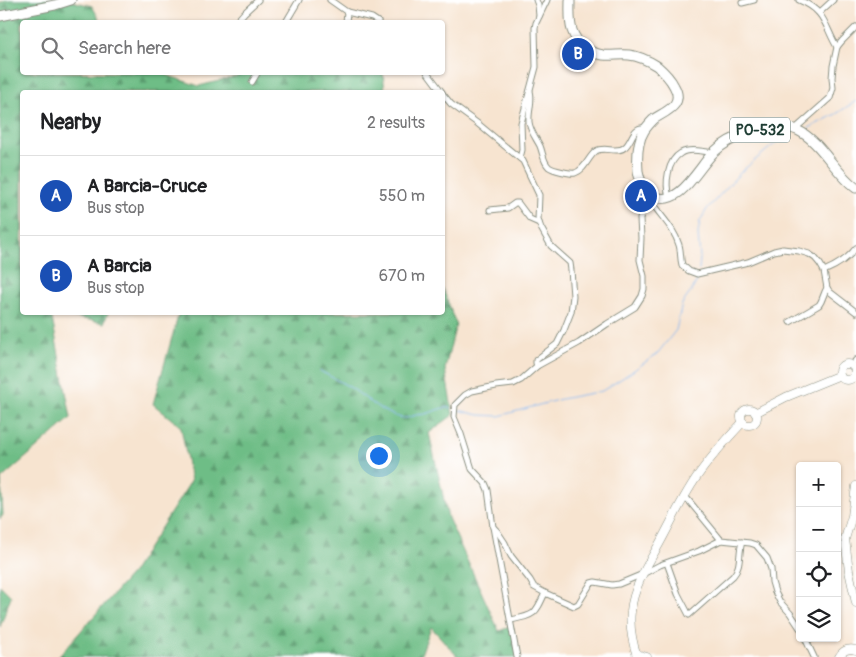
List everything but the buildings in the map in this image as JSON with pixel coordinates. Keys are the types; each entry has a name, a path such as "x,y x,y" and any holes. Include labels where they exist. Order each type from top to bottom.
{"main road":[{"path":"0,16 55,6 71,0"},
{"path":"570,0 572,30 584,47 602,55 635,56 650,62 666,74 676,89 677,97 675,104 654,119 646,128 638,148 640,181 651,194 660,198 669,198"},
{"name":"PO-532","path":"669,198 680,192 714,153 726,144 764,128 784,127 795,129 805,135 856,188"}],"street":[{"path":"238,20 258,0"},
{"path":"287,20 299,0"},
{"path":"330,0 347,12 375,20"},
{"path":"536,0 539,16"},
{"path":"520,158 522,150 521,124 536,67 535,28 546,0"},
{"path":"742,3 754,0"},
{"path":"799,0 812,6 819,13 837,48"},
{"path":"819,13 833,0"},
{"path":"346,20 347,12"},
{"path":"795,129 827,101 832,94 833,66 837,48 842,40 856,27"},
{"path":"252,82 256,75"},
{"path":"429,75 440,90"},
{"path":"530,91 532,95 529,114 530,128 540,147 545,163 553,170 574,173 583,168 597,150 624,149 637,129 646,128"},
{"path":"445,97 451,104 523,161 538,195 539,223 551,246 570,263 573,303 571,312 557,344 536,360 537,366"},
{"path":"669,198 667,184 669,169 676,156 692,151 714,153"},
{"path":"490,210 508,208 518,203 530,219 539,223"},
{"path":"517,657 488,490 472,469 454,417 455,405 472,391 513,384 537,366 579,343 635,307 644,289 645,282 640,260 640,219 645,204 653,204 671,227 679,243 682,265 694,273 698,274 748,262 783,249 799,251 815,258 824,271 827,288 830,292 856,312"},
{"path":"824,271 851,256 856,248"},
{"path":"790,322 819,305 827,288"},
{"path":"854,361 855,374 849,379 844,379 840,375 842,366 854,361"},
{"path":"756,413 840,375"},
{"path":"752,410 756,413 757,418 755,422 748,425 743,422 741,418 744,411 752,410"},
{"path":"647,657 636,657 631,639 630,623 633,599 643,574 696,478 721,445 743,422"},
{"path":"856,486 853,511 845,539 848,571 856,603"},
{"path":"685,496 721,540"},
{"path":"493,526 505,542 511,556 534,587 574,606 578,604 592,583 619,584 721,540 750,543 756,545 767,558 775,592 780,602 796,622"},
{"path":"667,563 678,594 689,615 737,571 742,542"},
{"path":"511,620 530,616 534,613 545,593"},
{"path":"807,642 814,657"},
{"path":"839,657 842,653 852,650 856,645"}],"green space":[{"path":"7,0 67,0 92,6 100,20 20,20 20,75 166,75 199,86 240,75 383,75 385,90 20,90 20,315 51,315 71,418 1,479 3,515 0,519 0,3"},
{"path":"445,294 456,324 445,369 453,415 429,433 448,518 499,631 512,626 517,657 458,657 431,627 420,657 58,657 132,573 191,481 181,427 153,404 178,315 445,315"},
{"path":"64,315 107,315 104,323"},
{"path":"0,585 11,596 0,627"}],"waterway":[{"path":"809,128 856,101"},
{"path":"699,270 698,234 700,221 707,209 742,171 778,141 792,135"},
{"path":"458,410 479,415 499,416 561,399 602,391 657,354 676,330 682,304 697,281 697,277"},
{"path":"320,371 348,386 383,410 399,417 407,418 441,408 451,408"}],"place":[{"name":"A Barcia","path":"578,54"},
{"name":"A Barcia-Cruce","path":"641,196"}]}
